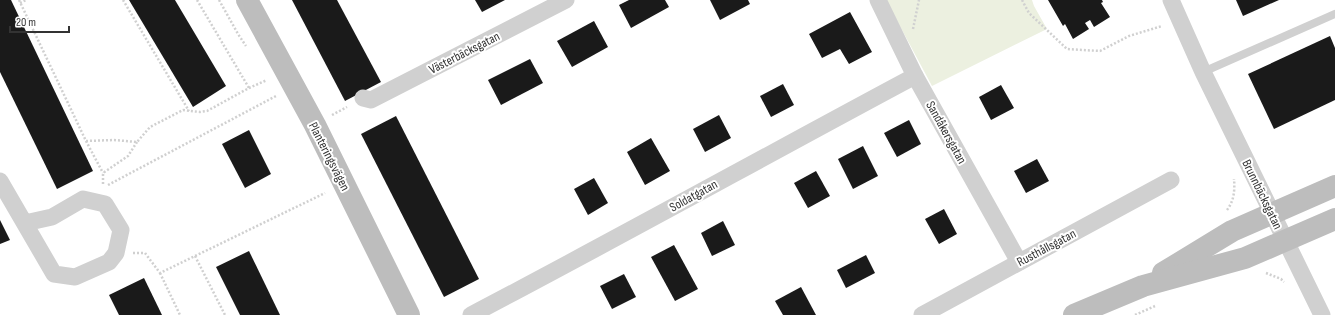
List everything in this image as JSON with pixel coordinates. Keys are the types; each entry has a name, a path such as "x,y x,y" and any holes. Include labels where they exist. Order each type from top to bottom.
{"street":[{"name":"Planteringsvägen","path":"247,0 315,125 409,315"},
{"name":"Västerbäcksgatan","path":"363,98 371,100 566,0"},
{"name":"Sandåkersgatan","path":"878,0 916,76 1019,262"},
{"name":"Brunnbäcksgatan","path":"1171,0 1203,72 1322,315"},
{"name":"Soldatgatan","path":"471,315 554,272 916,76"},
{"name":"Rusthållsgatan","path":"922,315 1171,180"},
{"path":"0,181 54,274 75,277 109,262 116,253 121,230 104,204 83,199 52,217 25,223"},
{"path":"1143,286 1232,231 1335,186"},
{"path":"1074,315 1143,286 1245,258 1335,219"}],"lane":[{"path":"1203,72 1335,14"}],"path":[{"path":"26,0 19,2 103,173 102,188 276,96"},
{"path":"123,0 189,111"},
{"path":"197,0 249,88"},
{"path":"1022,0 1029,13 1067,49 1100,51 1129,36 1180,20"},
{"path":"103,173 128,156 137,142 150,127 183,110 200,112 207,111 249,88 285,71"},
{"path":"315,125 363,98"},
{"path":"86,141 114,140 137,142"},
{"path":"1232,231 1224,214 1230,207 1234,194 1234,176"},
{"path":"160,273 326,192"},
{"path":"116,253 146,253 160,273 180,315"},
{"path":"195,256 225,315"},
{"path":"1245,258 1250,273 1263,272 1281,279 1285,284"},
{"path":"1136,315 1162,303"}],"green space":[{"path":"886,0 1032,0 1047,29 932,86"}],"building":[{"path":"0,0 11,0 93,171 57,189 0,72"},
{"path":"129,0 175,0 226,86 193,107"},
{"path":"292,0 337,0 381,82 345,101"},
{"path":"475,0 505,0 482,12"},
{"path":"629,0 665,0 669,7 631,28 619,5"},
{"path":"710,0 748,0 750,4 720,20"},
{"path":"1048,0 1102,0 1103,2 1101,3 1110,17 1094,27 1090,20 1085,23 1089,29 1073,39 1065,24 1063,26"},
{"path":"1236,0 1279,0 1243,16"},
{"path":"850,12 872,52 849,64 840,49 822,58 809,34"},
{"path":"594,21 608,47 572,67 557,41"},
{"path":"1330,36 1335,48 1335,100 1274,129 1248,74"},
{"path":"530,59 543,83 501,105 488,80"},
{"path":"783,84 794,105 771,117 760,96"},
{"path":"1001,85 1014,108 991,120 979,97"},
{"path":"719,115 731,138 705,152 693,129"},
{"path":"396,116 479,279 444,297 361,134"},
{"path":"909,120 921,144 897,157 884,133"},
{"path":"249,130 271,174 245,188 222,144"},
{"path":"651,138 670,171 645,185 627,152"},
{"path":"863,146 878,176 853,189 838,159"},
{"path":"1037,159 1049,181 1026,193 1014,171"},
{"path":"816,171 830,196 808,208 794,183"},
{"path":"594,178 608,203 588,215 574,189"},
{"path":"944,209 957,234 939,244 925,219"},
{"path":"0,220 10,240 0,244"},
{"path":"723,221 735,245 712,256 701,233"},
{"path":"674,245 698,289 675,301 651,257"},
{"path":"249,251 280,315 240,315 216,267"},
{"path":"866,255 875,273 846,288 837,270"},
{"path":"624,274 636,297 612,309 600,286"},
{"path":"144,278 162,315 119,315 109,295"},
{"path":"801,287 816,315 783,315 775,301"}]}
